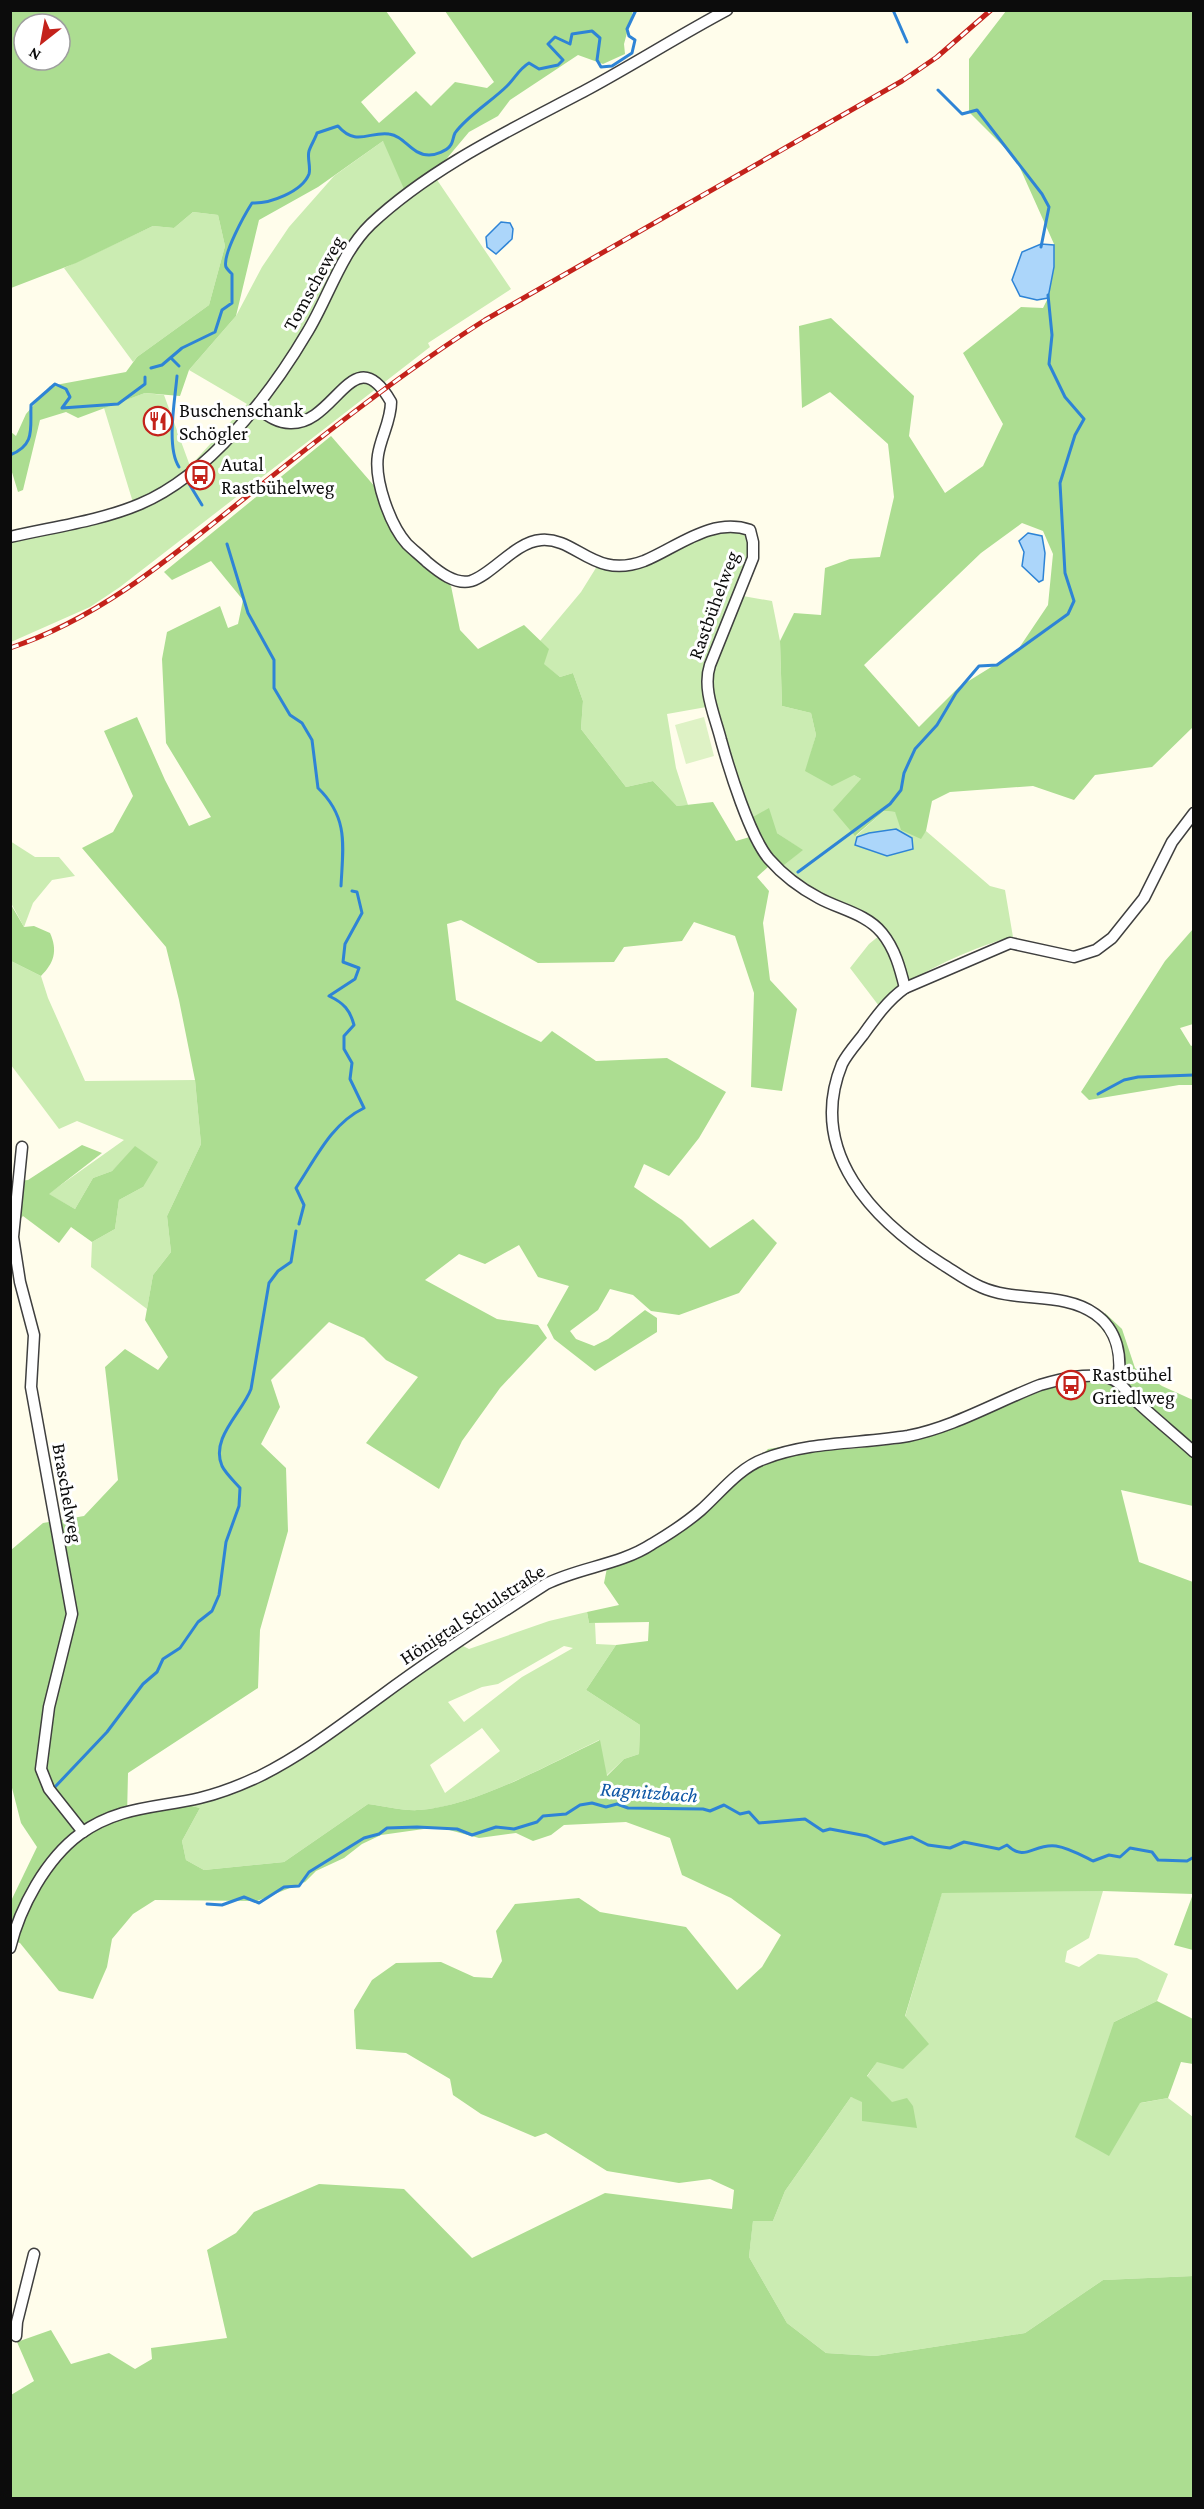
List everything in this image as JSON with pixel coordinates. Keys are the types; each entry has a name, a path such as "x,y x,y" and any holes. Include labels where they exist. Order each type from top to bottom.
{"street":[{"name":"Tomscheweg","path":"10,537 140,504 188,478 257,408 309,329 351,248 370,225 395,203 483,143 592,87 727,10"},
{"name":"Rastbühelweg","path":"257,408 280,422 303,421 320,411 360,376 368,376 375,381 391,402 389,424 378,458 380,482 389,512 406,542 434,567 459,582 473,580 529,543 540,540 551,540 599,563 619,566 643,561 691,536 708,531 736,526 750,530 753,558 710,665 706,683 728,764 749,821 767,857 793,882 819,899 859,915 881,931 896,955 905,988"},
{"path":"1194,813 1172,842 1144,898 1112,938 1096,950 1074,957 1010,943 905,988 897,994 843,1061 837,1079 833,1113 836,1140 846,1171 865,1200 885,1223 927,1255 984,1288 1079,1305 1097,1315 1114,1334 1122,1368 1118,1382 1194,1452"},
{"name":"Braschelweg","path":"22,1147 13,1237 20,1282 34,1335 31,1387 72,1614 50,1707 41,1769 50,1789 83,1832"},
{"name":"Hönigtal Schulstraße","path":"10,1948 28,1901 52,1862 83,1832 124,1811 201,1798 241,1785 287,1762 321,1741 381,1695 546,1584 570,1574 613,1563 651,1545 700,1510 736,1477 757,1462 800,1449 898,1437 936,1428 1055,1381 1101,1377 1118,1382"},
{"path":"16,2336 17,2322 34,2254"}],"green space":[{"path":"11,11 386,11 416,53 361,102 379,123 416,91 431,106 455,82 487,88 494,82 445,11 633,11 624,44 625,54 603,64 578,55 510,100 498,116 469,132 443,163 404,189 383,141 318,187 259,220 236,316 189,370 180,396 145,393 78,418 66,412 40,420 23,490 18,492 11,469 11,432 16,436 26,414 50,386 126,372 137,357 209,305 225,246 218,215 193,212 174,228 153,226 76,263 11,288"},
{"path":"1006,11 1193,11 1193,727 1152,767 1095,775 1074,800 1033,786 950,792 932,801 926,831 921,839 901,830 895,812 884,811 855,836 833,810 861,779 854,775 832,786 805,771 816,735 811,713 782,706 780,641 794,613 821,615 825,568 850,559 880,557 894,497 888,444 830,392 802,408 799,326 831,318 914,396 909,436 945,493 983,466 1003,424 963,353 1021,307 1043,308 1048,298 1054,267 1054,244 1016,159 969,112 969,59","holes":["1022,523 1043,531 1053,554 1048,605 1017,651 959,687 919,727 864,665 981,553"]},
{"path":"383,141 431,171 511,289 428,343 430,347 120,587 90,607 11,642 10,543 91,523 135,509 104,408 145,393 164,395 190,466 247,404 189,370 236,316 262,267 289,227 334,176"},
{"path":"193,212 218,215 225,246 209,305 133,362 64,268 153,226 174,228"},
{"path":"331,436 376,488 384,513 432,571 451,586 460,630 478,649 524,625 549,649 544,664 560,677 573,673 583,701 581,729 626,787 653,781 677,806 713,802 736,841 760,834 753,817 769,808 777,833 803,850 783,866 769,866 757,877 769,891 763,923 770,980 797,1009 782,1091 751,1087 754,993 735,936 694,922 682,941 624,947 614,962 538,963 461,920 447,924 456,1000 541,1042 552,1031 596,1061 667,1058 726,1092 699,1138 669,1176 644,1164 634,1187 682,1220 710,1248 753,1219 777,1243 739,1293 679,1315 651,1311 633,1295 610,1289 598,1310 570,1331 576,1339 594,1346 608,1339 645,1310 657,1318 657,1332 595,1371 554,1339 547,1325 569,1286 538,1277 519,1245 485,1264 459,1254 425,1280 497,1319 538,1325 547,1338 500,1388 462,1441 439,1489 366,1443 418,1377 386,1360 364,1338 329,1322 271,1380 280,1407 261,1444 286,1468 288,1531 260,1630 258,1688 128,1773 127,1816 184,1804 200,1808 182,1841 186,1860 204,1870 284,1862 368,1804 419,1810 463,1801 511,1783 600,1740 607,1776 624,1759 639,1754 640,1725 586,1690 616,1645 648,1641 649,1622 589,1623 587,1612 619,1605 604,1583 607,1568 655,1549 710,1507 768,1449 838,1438 847,1449 898,1444 947,1430 1046,1389 1087,1382 1121,1386 1127,1384 1116,1351 1097,1323 1105,1313 1122,1329 1135,1368 1162,1386 1193,1400 1193,1506 1121,1490 1139,1562 1193,1582 1193,1894 1103,1891 942,1893 905,2016 929,2044 903,2069 877,2062 867,2076 892,2102 907,2098 913,2106 917,2128 862,2121 862,2102 851,2097 785,2191 773,2221 753,2221 749,2257 787,2323 826,2353 875,2356 1025,2333 1103,2280 1193,2276 1193,2498 11,2498 11,2395 34,2381 17,2342 51,2330 71,2364 109,2353 135,2369 152,2359 151,2348 227,2338 207,2250 236,2233 254,2212 319,2184 404,2189 472,2258 605,2193 732,2209 734,2190 710,2179 679,2183 607,2171 546,2133 535,2137 481,2114 453,2095 450,2079 406,2053 356,2049 354,2010 372,1980 396,1963 441,1962 474,1977 492,1978 502,1961 496,1931 515,1904 579,1898 600,1912 686,1927 737,1990 762,1967 781,1935 731,1898 682,1875 670,1838 626,1822 564,1825 551,1835 533,1841 516,1833 479,1838 438,1827 381,1835 362,1844 344,1858 316,1871 305,1882 257,1901 155,1900 133,1914 112,1939 107,1967 93,1999 59,1991 20,1943 11,1940 10,1903 37,1847 21,1823 11,1784 11,1550 43,1523 84,1516 118,1480 105,1367 125,1349 158,1370 168,1357 145,1320 153,1275 171,1252 167,1216 201,1144 195,1080 166,947 82,848 113,832 133,796 104,731 137,717 165,780 189,826 211,817 166,743 162,659 167,632 220,606 228,628 238,624 243,600 211,561 172,580 164,572"},
{"path":"716,529 750,530 753,542 737,595 772,601 780,641 782,706 811,713 816,735 806,771 854,775 861,779 856,836 884,811 895,812 920,838 926,831 990,886 1005,890 1013,937 961,955 922,974 904,985 879,1006 850,968 869,944 885,931 856,910 832,898 819,899 785,874 783,866 802,850 777,833 756,834 712,706 667,714 676,768 688,805 677,806 653,781 626,787 581,729 583,701 573,673 560,677 543,664 548,649 540,641 581,592 599,563 619,566"},
{"path":"704,717 714,756 686,764 675,725"},
{"path":"10,841 35,857 59,857 75,876 52,880 33,903 24,927 11,903"},
{"path":"10,903 24,927 34,926 50,933 54,945 52,961 41,976 11,961"},
{"path":"1193,929 1193,1024 1180,1028 1191,1046 1193,1045 1193,1085 1179,1085 1089,1100 1081,1092 1165,961"},
{"path":"11,961 41,976 48,998 85,1081 195,1080 201,1144 167,1216 171,1252 153,1275 147,1309 91,1267 92,1242 115,1229 119,1200 143,1187 135,1147 112,1171 93,1178 75,1209 48,1194 124,1140 77,1121 59,1129 11,1065"},
{"path":"82,1145 102,1153 49,1194 75,1209 93,1178 112,1171 135,1146 158,1162 143,1187 119,1200 115,1229 92,1242 71,1227 59,1243 23,1216 11,1229 10,1182 28,1180"},
{"path":"587,1612 589,1623 595,1623 596,1644 616,1645 586,1690 640,1725 639,1754 624,1759 606,1776 599,1740 511,1783 463,1801 419,1810 368,1804 284,1862 204,1870 186,1860 182,1841 200,1808 184,1804 260,1776 463,1646 469,1649 549,1621","holes":["564,1646 573,1648 522,1677 464,1722 448,1702 482,1687 498,1684","482,1728 500,1751 445,1793 430,1765"]},
{"path":"1103,1891 1089,1938 1067,1951 1065,1962 1079,1967 1098,1954 1137,1958 1168,1974 1157,2001 1114,2022 1141,2103 1168,2098 1193,2117 1193,2276 1103,2280 1025,2333 875,2356 826,2353 787,2323 749,2257 753,2220 773,2221 785,2191 851,2097 913,2114 913,2106 892,2103 867,2077 905,2017 942,1892"},
{"path":"1193,1894 1193,1950 1174,1945"},
{"path":"1157,2001 1193,2019 1193,2064 1181,2062 1168,2098 1140,2103 1109,2156 1075,2137 1114,2022"}],"water":[{"path":"501,222 510,223 513,229 512,239 496,254 487,247 486,237"},
{"path":"1041,244 1054,245 1054,267 1048,298 1037,300 1020,296 1012,280 1022,252"},
{"path":"1028,533 1042,536 1045,553 1043,580 1039,582 1022,566 1024,552 1019,541"},
{"path":"896,829 912,838 913,849 887,856 855,845 857,837"}],"waterway":[{"path":"151,368 162,365 182,348 215,332 222,310 232,303 232,274 226,267 226,261 227,253 240,225 252,203 276,199 300,186 309,174 309,151 317,133 338,126 351,136 395,135 417,152 432,155 441,152 451,145 460,127 507,86 526,65 529,63 539,69 558,65 563,60 548,44 555,37 570,44 572,34 592,31 600,38 597,60 601,67 612,66 632,53 635,40 629,36 627,29 636,10"},
{"path":"893,10 907,42"},
{"path":"938,90 962,114 977,110 1042,194 1049,207 1041,247"},
{"path":"798,872 890,804 901,790 904,773 915,749 937,725 956,693 979,666 997,665 1068,614 1074,601 1065,573 1060,483 1075,435 1084,419 1065,397 1049,364 1052,335 1048,295"},
{"path":"171,358 179,366"},
{"path":"177,376 172,436 175,458 179,467"},
{"path":"10,455 28,441 31,428 31,405 55,384 66,389 70,397 62,408 118,404 145,384 145,377"},
{"path":"188,482 202,505"},
{"path":"227,544 248,613 274,660 274,688 290,715 302,723 312,740 318,788 335,810 342,833 341,886"},
{"path":"299,1224 304,1205 296,1188 333,1132 352,1115 364,1108 350,1079 352,1063 344,1049 344,1036 354,1025 346,1008 329,996 355,979 359,968 343,962 345,944 362,913 357,892 352,891"},
{"path":"1098,1094 1124,1080 1138,1077 1194,1075"},
{"path":"54,1788 107,1732 143,1684 157,1672 163,1659 180,1648 198,1622 212,1611 219,1595 226,1542 239,1506 240,1488 222,1466 219,1456 220,1446 251,1389 269,1283 278,1271 291,1262 296,1231"},
{"name":"Ragnitzbach","path":"207,1904 222,1905 244,1897 259,1903 284,1887 299,1886 309,1872 364,1838 379,1834 387,1828 457,1829 472,1835 496,1827 514,1829 537,1822 543,1816 566,1814 580,1805 592,1803 606,1807 617,1804 628,1808 710,1811 724,1805 740,1814 749,1812 759,1823 805,1819 823,1831 830,1829 867,1836 884,1844 912,1837 928,1845 950,1848 964,1842 999,1849 1007,1845 1019,1852 1056,1846 1093,1861 1109,1855 1120,1857 1130,1848 1152,1852 1158,1860 1187,1861 1194,1857"}],"railway":[{"path":"10,648 76,619 137,581 366,403 485,320 902,81 937,57 991,10"}],"place":[{"name":"Buschenschank Schögler","path":"158,421"},
{"name":"Autal Rastbühelweg","path":"200,475"},
{"name":"Rastbühel Griedlweg","path":"1071,1385"}]}
